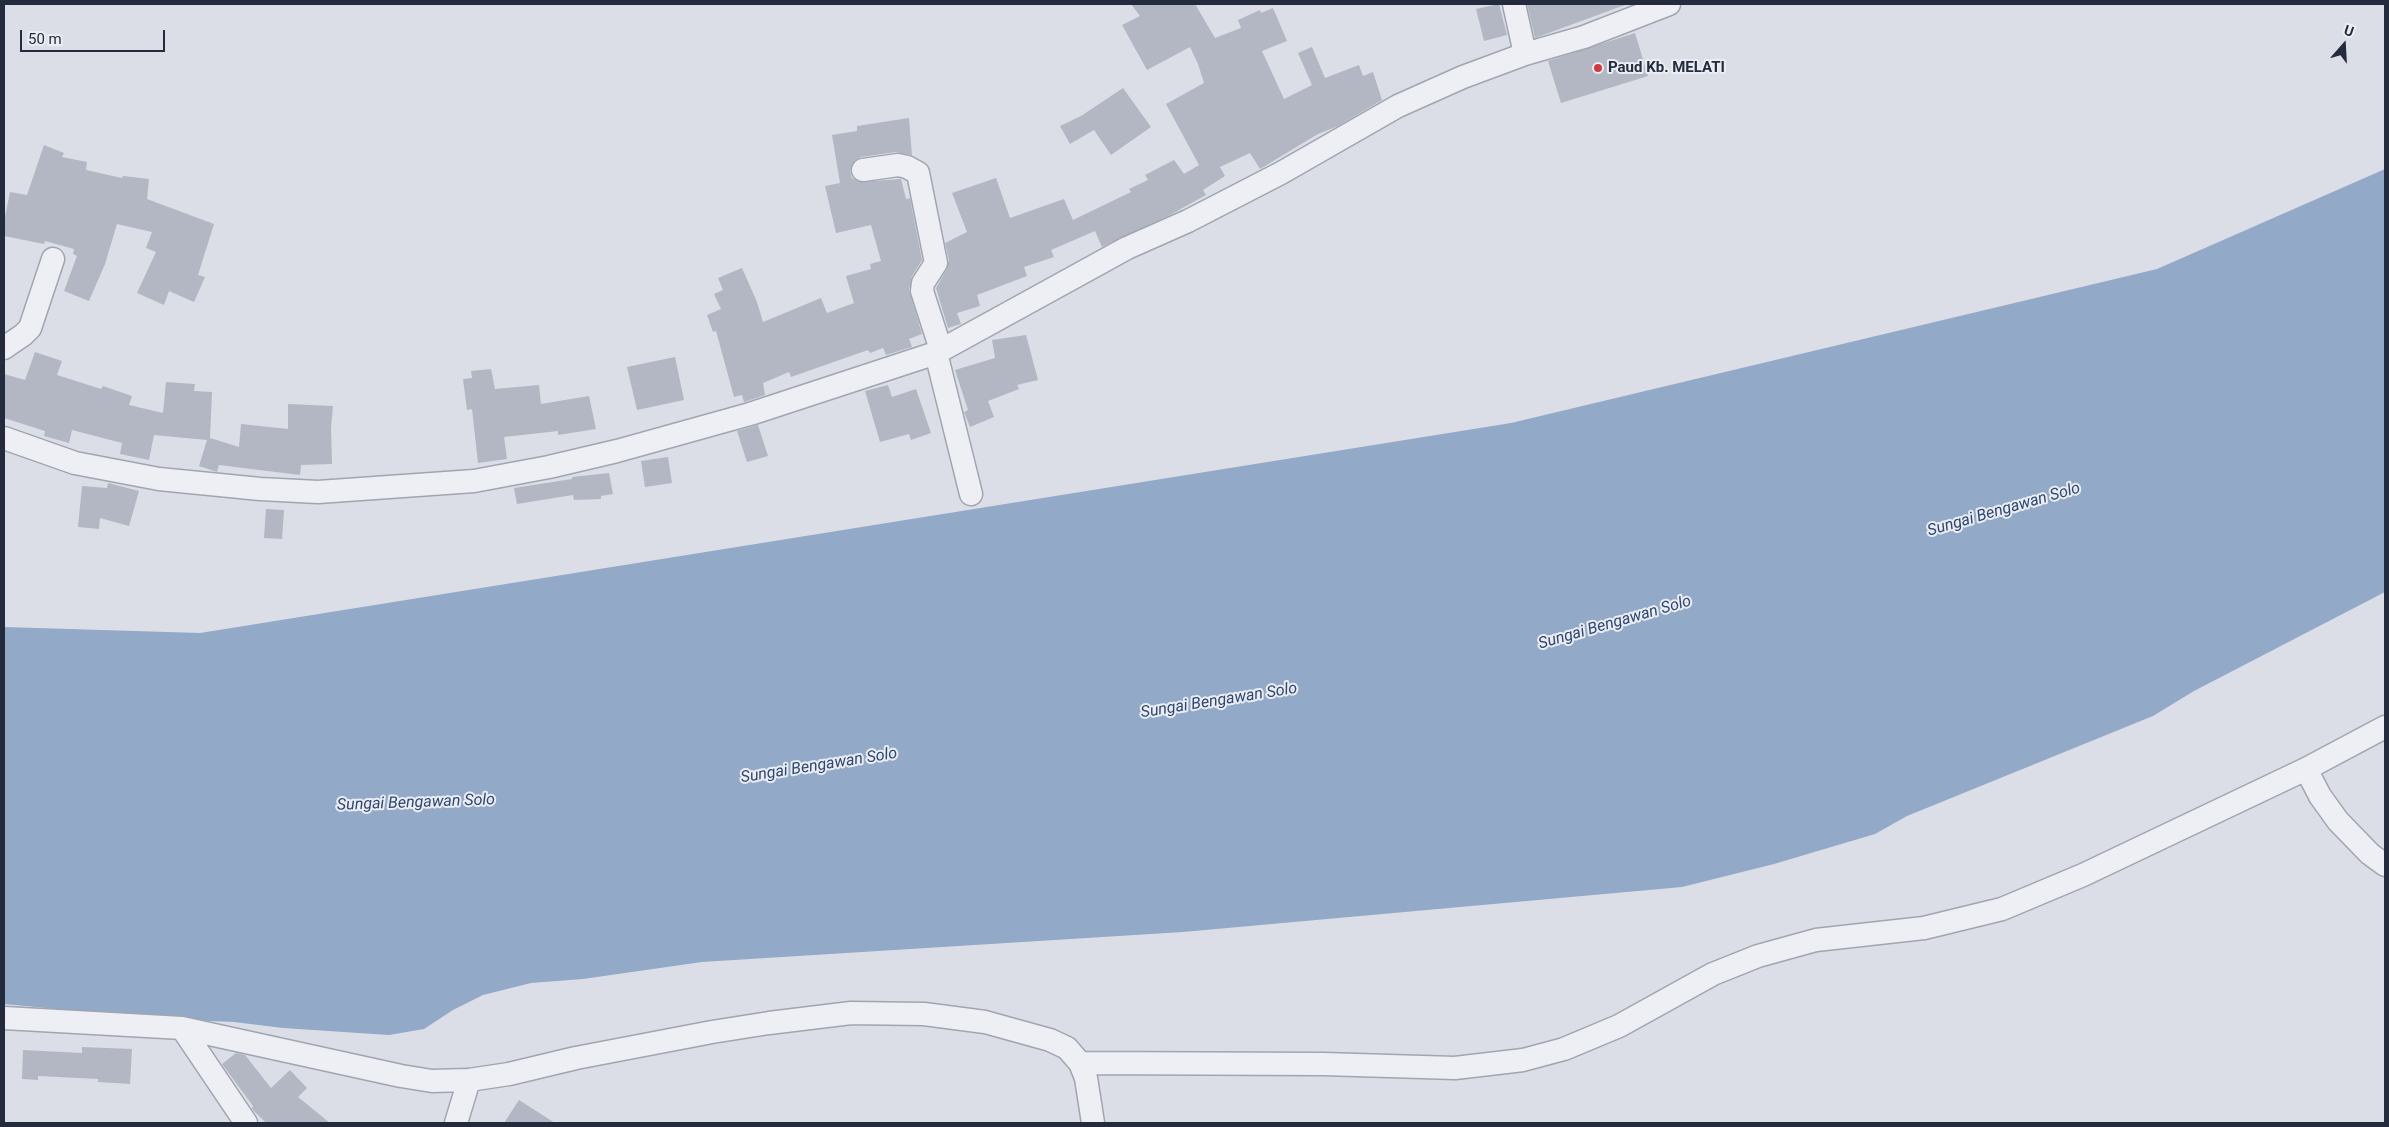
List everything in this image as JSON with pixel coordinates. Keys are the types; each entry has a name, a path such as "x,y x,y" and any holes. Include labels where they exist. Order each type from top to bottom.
{"street":[{"path":"1514,4 1525,54"},
{"path":"4,438 75,463 159,479 260,489 318,492 474,481 549,467 617,451 750,414 938,351 1127,248 1188,221 1281,173 1398,106 1463,77 1525,54 1584,37 1669,4"},
{"path":"863,170 898,165 918,173 936,263 922,283 922,290 971,494"},
{"path":"4,348 24,335 30,328 53,260"},
{"path":"1080,1063 1162,1062 1455,1068 1523,1060 1564,1049 1619,1026 1713,974 1758,956 1816,940 1924,928 2002,909 2083,875 2306,769 2385,727"},
{"path":"2306,769 2320,796 2338,821 2370,854 2385,865"},
{"path":"4,1018 182,1028 400,1076 432,1081 470,1080 509,1074 576,1058 712,1032 851,1013 924,1014 985,1022 1050,1040 1067,1048 1080,1063 1086,1078 1093,1123"},
{"path":"182,1028 246,1123"},
{"path":"456,1123 470,1080"}],"water":[{"name":"Sungai Bengawan Solo","path":"2385,169 2385,592 2194,691 2153,716 1907,816 1875,834 1774,864 1682,887 1183,932 702,962 583,979 531,983 483,995 453,1010 424,1029 389,1035 283,1028 234,1022 162,1019 4,1004 4,627 200,633 1511,423 2157,269"}],"building":[{"path":"1131,4 1195,4 1215,38 1241,28 1238,20 1260,10 1261,13 1273,8 1287,41 1262,51 1284,99 1312,85 1298,53 1312,47 1325,78 1359,65 1363,76 1373,72 1382,100 1338,126 1318,134 1260,169 1250,153 1220,167 1225,176 1203,190 1206,195 1170,215 1102,247 1095,231 1051,250 1054,257 1024,267 1027,276 977,295 980,306 957,313 961,324 948,328 936,288 947,269 949,260 945,243 967,232 952,193 996,178 1010,218 1064,199 1073,220 1131,192 1129,189 1148,180 1145,175 1174,160 1184,174 1199,165 1166,104 1204,83 1198,64 1190,47 1147,70 1122,25 1140,16"},
{"path":"1499,4 1507,35 1484,41 1476,9"},
{"path":"1527,4 1625,4 1625,5 1535,38"},
{"name":"Paud Kb. MELATI","path":"1635,33 1648,76 1561,103 1548,61"},
{"path":"1123,88 1151,127 1111,155 1094,130 1070,144 1060,126 1081,116"},
{"path":"909,118 912,155 896,152 861,157 855,160 850,171 852,178 859,182 901,179 906,199 910,198 922,260 912,276 909,290 922,334 909,339 912,347 886,355 883,348 870,353 868,350 791,377 789,372 763,383 765,395 744,402 742,395 734,397 716,331 713,332 707,315 721,309 714,294 723,290 718,278 742,268 757,302 763,322 821,298 827,313 854,303 846,276 871,269 870,264 881,261 871,225 836,233 825,186 840,183 832,135 857,131 857,126"},
{"path":"44,145 64,153 62,157 87,162 86,170 122,178 123,176 149,179 147,199 214,224 198,275 205,277 194,302 169,291 164,305 137,293 156,252 146,248 152,232 117,224 105,264 89,301 64,291 77,256 73,254 74,249 45,241 44,244 4,236 4,222 10,192 27,195"},
{"path":"1026,335 1038,380 1017,385 1019,389 988,401 994,417 970,427 964,412 968,410 955,370 995,358 992,340"},
{"path":"35,352 62,361 57,375 101,389 103,386 132,396 129,405 163,413 166,382 195,384 194,391 212,392 210,438 239,447 241,424 288,429 288,404 333,406 331,428 332,464 301,465 300,475 219,465 217,472 199,466 207,440 154,435 149,460 120,454 122,443 72,430 69,443 44,436 45,431 4,418 4,374 25,380"},
{"path":"675,357 684,400 637,410 627,367"},
{"path":"491,369 495,389 539,385 541,404 589,396 596,429 558,435 558,431 504,437 507,459 478,463 472,409 467,410 463,379 472,378 471,371"},
{"path":"888,385 892,397 916,389 931,433 911,440 909,434 880,442 865,391"},
{"path":"758,425 768,456 747,462 737,431"},
{"path":"668,457 672,483 645,487 641,461"},
{"path":"609,473 613,494 601,496 601,499 574,500 573,495 517,504 514,488 572,479 572,477"},
{"path":"108,483 139,491 129,526 100,518 99,529 78,527 82,486 107,488"},
{"path":"266,509 284,510 282,539 264,538"},
{"path":"82,1047 132,1049 130,1084 98,1082 98,1079 38,1076 38,1080 22,1079 23,1050 82,1053"},
{"path":"236,1053 245,1055 271,1088 290,1070 307,1088 298,1097 330,1123 266,1123 252,1109 253,1106 222,1064"},
{"path":"519,1100 555,1123 504,1123"}],"place":[{"name":"Paud Kb. MELATI","path":"1598,68"}]}
